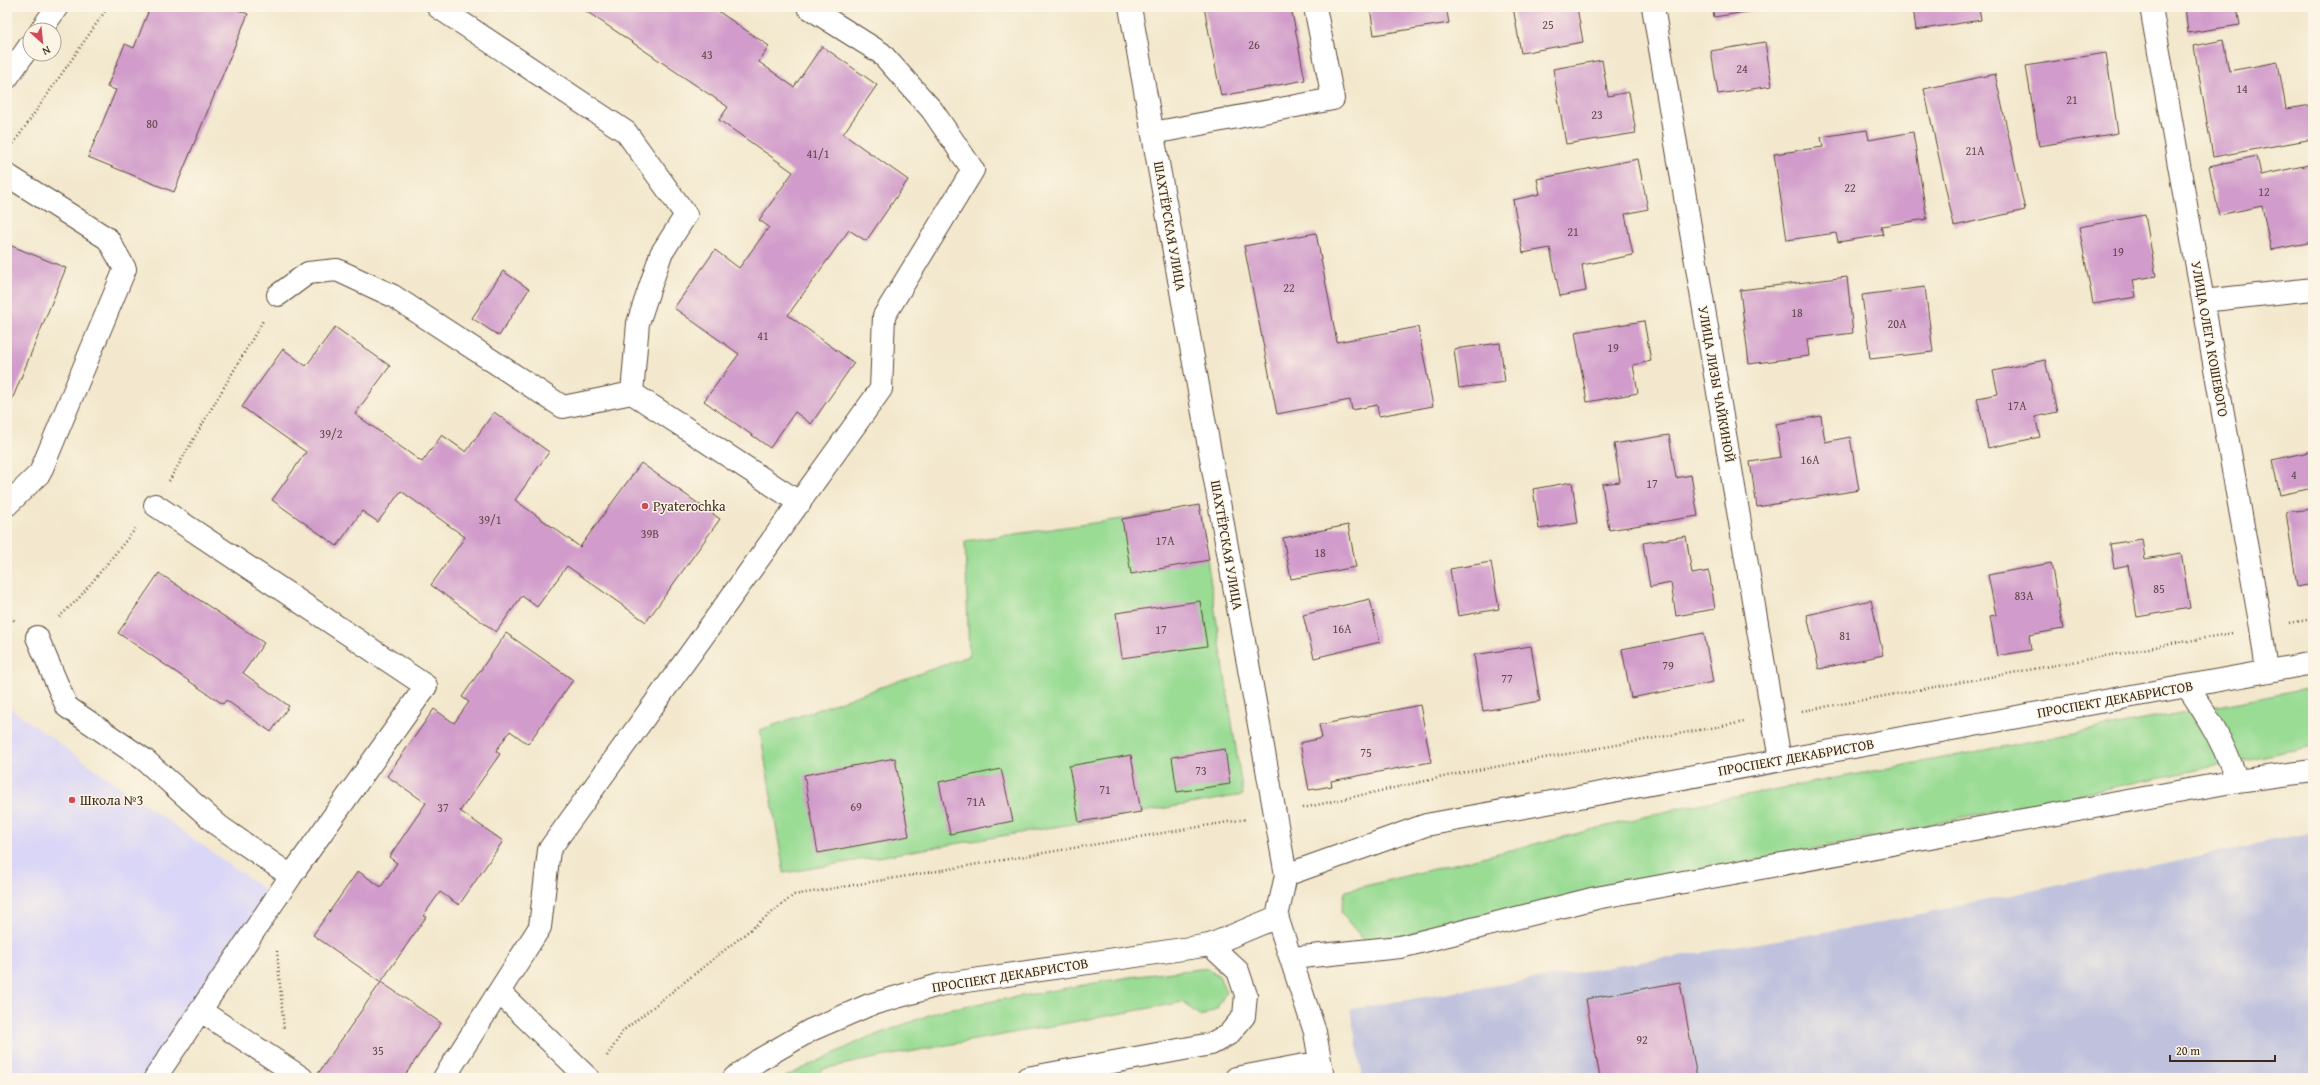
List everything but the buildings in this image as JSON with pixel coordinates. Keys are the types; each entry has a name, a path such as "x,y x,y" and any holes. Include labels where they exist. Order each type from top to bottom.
{"street":[{"path":"47,22 57,7"},
{"path":"438,7 626,132 686,215 661,254 638,323 632,393"},
{"path":"444,1078 540,927 549,850 881,389 884,316 973,170 932,110 881,53 808,7"},
{"name":"ШАХТЁРСКАЯ УЛИЦА","path":"1130,7 1286,875 1277,917"},
{"path":"1153,133 1333,99 1316,7"},
{"name":"УЛИЦА ЛИЗЫ ЧАЙКИНОЙ","path":"1653,7 1780,760"},
{"name":"УЛИЦА ОЛЕГА КОШЕВОГО","path":"2151,7 2261,628 2267,671"},
{"path":"7,78 22,57"},
{"path":"7,176 108,239 125,269 40,473 7,505"},
{"path":"278,295 308,273 337,270 394,296 563,407 632,393 800,503"},
{"path":"2203,301 2313,289"},
{"path":"155,505 426,686 291,876 155,1078"},
{"path":"37,637 67,706 145,760 219,826 291,876"},
{"name":"ПРОСПЕКТ ДЕКАБРИСТОВ","path":"1286,875 1426,825 2313,662"},
{"path":"2187,686 2213,723 2228,752 2237,781"},
{"path":"1292,958 1400,947 1596,898 2237,781 2313,771"},
{"path":"1236,1078 1321,1070 1315,1032 1292,958 1277,917"},
{"name":"ПРОСПЕКТ ДЕКАБРИСТОВ","path":"734,1078 759,1060 811,1030 869,1005 939,985 1210,945 1277,917"},
{"path":"1027,1078 1211,1044 1229,1034 1244,1016 1246,995 1238,971 1210,945"},
{"path":"499,992 588,1078"},
{"path":"201,1011 294,1073"}],"path":[{"path":"7,152 108,7"},
{"path":"37,637 79,598 155,505 278,295"},
{"path":"1297,810 1461,773 2313,619"},
{"path":"604,1060 624,1030 794,895 1248,819"},
{"path":"277,949 294,1073"}],"shaded area":[{"name":"Школа №3","path":"7,706 269,893 142,1078 7,1078"},
{"path":"2313,832 2313,1078 1363,1078 1350,1009 1863,926"}],"green space":[{"path":"1199,505 1243,795 784,873 760,730 969,656 965,541 1122,519"},
{"path":"2313,688 2313,746 1453,923 1368,945 1341,913 1345,891 1688,806"},
{"path":"1208,968 1219,976 1226,992 1217,1008 1201,1017 1183,1002 865,1060 823,1069 817,1078 783,1078 860,1041 942,1010 1129,977"}],"place":[{"name":"Pyaterochka","path":"645,506"},
{"name":"Школа №3","path":"72,800"}]}
